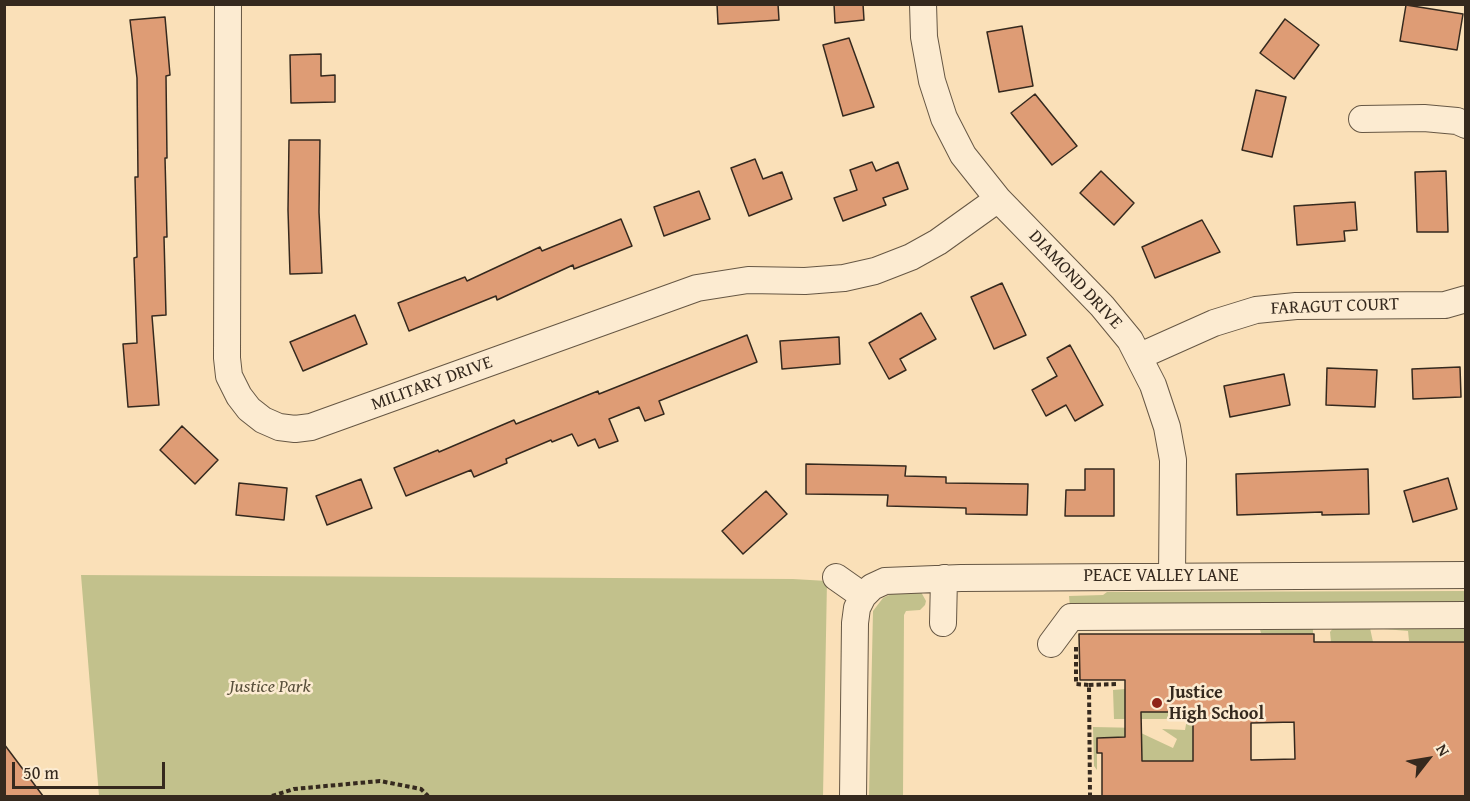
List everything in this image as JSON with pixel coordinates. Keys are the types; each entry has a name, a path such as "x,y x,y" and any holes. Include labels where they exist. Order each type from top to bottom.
{"street":[{"name":"MILITARY DRIVE","path":"228,4 227,358 229,376 238,396 249,409 279,427 295,429 311,427 697,288 748,280 805,281 844,278 875,271 911,257 939,242 998,199"},
{"name":"DIAMOND DRIVE","path":"923,4 924,37 932,81 944,118 963,155 998,199 1102,306 1130,340 1153,385 1167,427 1173,460 1172,576"},
{"path":"1362,119 1424,118 1457,121 1466,125"},
{"name":"FARAGUT COURT","path":"1140,356 1214,322 1256,310 1296,306 1445,305 1466,299"},
{"name":"PEACE VALLEY LANE","path":"863,597 872,587 885,581 944,578 1466,575"},
{"path":"836,577 863,597 857,608 855,623 853,796"},
{"path":"943,623 944,578"},
{"path":"1051,644 1071,617 1466,615"}],"path":[{"path":"1071,617 1076,626 1076,684 1119,684"},
{"path":"1089,685 1090,796"},
{"path":"272,796 294,789 380,781 421,789 428,796"}],"green space":[{"name":"Justice Park","path":"81,575 827,581 823,796 99,796"},
{"path":"1465,591 1466,607 1070,608 1069,596 1103,595 1107,592"},
{"path":"921,592 926,601 925,605 920,610 906,611 904,615 903,796 869,796 873,611 883,598 891,594"},
{"path":"1465,623 1465,641 1409,641 1408,631 1384,629 1384,624"},
{"path":"1313,624 1313,634 1261,633 1260,630 1260,625"},
{"path":"1334,627 1370,628 1373,642 1331,642 1330,632"},
{"path":"1125,689 1125,712 1193,712 1193,761 1142,761 1141,742 1114,741 1114,737 1097,737 1097,770 1094,766 1093,727 1142,728 1141,733 1173,748 1177,739 1162,729 1185,730 1187,719 1114,719 1113,690"}],"building":[{"path":"717,4 778,4 779,20 718,24"},
{"path":"834,4 863,4 864,20 835,23"},
{"path":"1406,5 1463,14 1457,50 1400,41"},
{"path":"165,17 170,75 166,76 167,237 164,237 166,315 152,316 159,405 128,407 123,344 137,343 134,258 137,257 135,177 138,177 137,78 130,20"},
{"path":"1285,19 1319,45 1294,79 1260,53"},
{"path":"1022,26 1033,86 999,92 987,32"},
{"path":"849,38 874,107 843,116 823,45"},
{"path":"321,54 321,76 335,75 335,102 291,103 290,55"},
{"path":"1256,90 1286,97 1272,157 1242,150"},
{"path":"1035,94 1077,146 1052,165 1011,113"},
{"path":"289,140 320,140 319,212 322,273 290,274"},
{"path":"755,159 763,179 782,172 792,199 749,216 731,168"},
{"path":"872,162 876,171 898,162 908,189 883,198 886,205 843,221 834,198 857,190 850,170"},
{"path":"1101,171 1134,203 1114,225 1080,193"},
{"path":"1446,171 1448,232 1417,232 1415,172"},
{"path":"699,191 710,219 664,236 654,207"},
{"path":"1355,202 1357,230 1344,231 1345,241 1297,245 1294,206"},
{"path":"621,219 632,246 574,269 573,265 497,300 496,296 409,331 398,303 465,277 467,281 540,247 542,251"},
{"path":"1202,220 1220,252 1155,278 1142,247"},
{"path":"1002,283 1026,335 994,349 971,297"},
{"path":"921,313 936,339 900,359 906,370 889,379 869,343"},
{"path":"355,315 367,344 303,371 290,342"},
{"path":"747,335 757,362 659,401 664,414 645,421 639,407 609,419 618,441 599,448 595,439 578,446 572,434 552,442 551,440 506,459 507,463 474,477 471,470 406,496 394,468 438,450 439,452 514,420 516,424 598,391 599,394"},
{"path":"839,337 840,364 782,369 780,341"},
{"path":"1070,345 1103,405 1075,421 1066,405 1046,416 1032,390 1057,376 1047,358"},
{"path":"1460,367 1461,397 1413,399 1412,369"},
{"path":"1327,368 1377,370 1375,407 1326,405"},
{"path":"1284,374 1290,405 1230,417 1224,386"},
{"path":"182,426 218,460 195,484 160,450"},
{"path":"806,464 906,466 905,476 946,477 946,483 1028,484 1027,515 966,514 966,508 887,506 888,495 806,494"},
{"path":"1085,469 1114,469 1114,516 1065,516 1066,490 1085,490"},
{"path":"1368,469 1369,514 1322,515 1322,512 1237,515 1236,474"},
{"path":"1448,478 1457,509 1413,522 1404,491"},
{"path":"361,479 372,508 327,525 316,496"},
{"path":"239,483 287,488 284,520 236,515"},
{"path":"766,491 787,514 743,554 722,531"},
{"path":"1079,634 1314,634 1314,642 1466,642 1466,796 1102,796 1102,753 1097,753 1097,738 1125,737 1125,680 1080,680","holes":["1141,712 1193,712 1193,761 1142,761","1294,722 1295,759 1251,760 1251,723"]},
{"path":"4,744 43,796 4,796"}],"place":[{"name":"Justice High School","path":"1157,703"}]}
